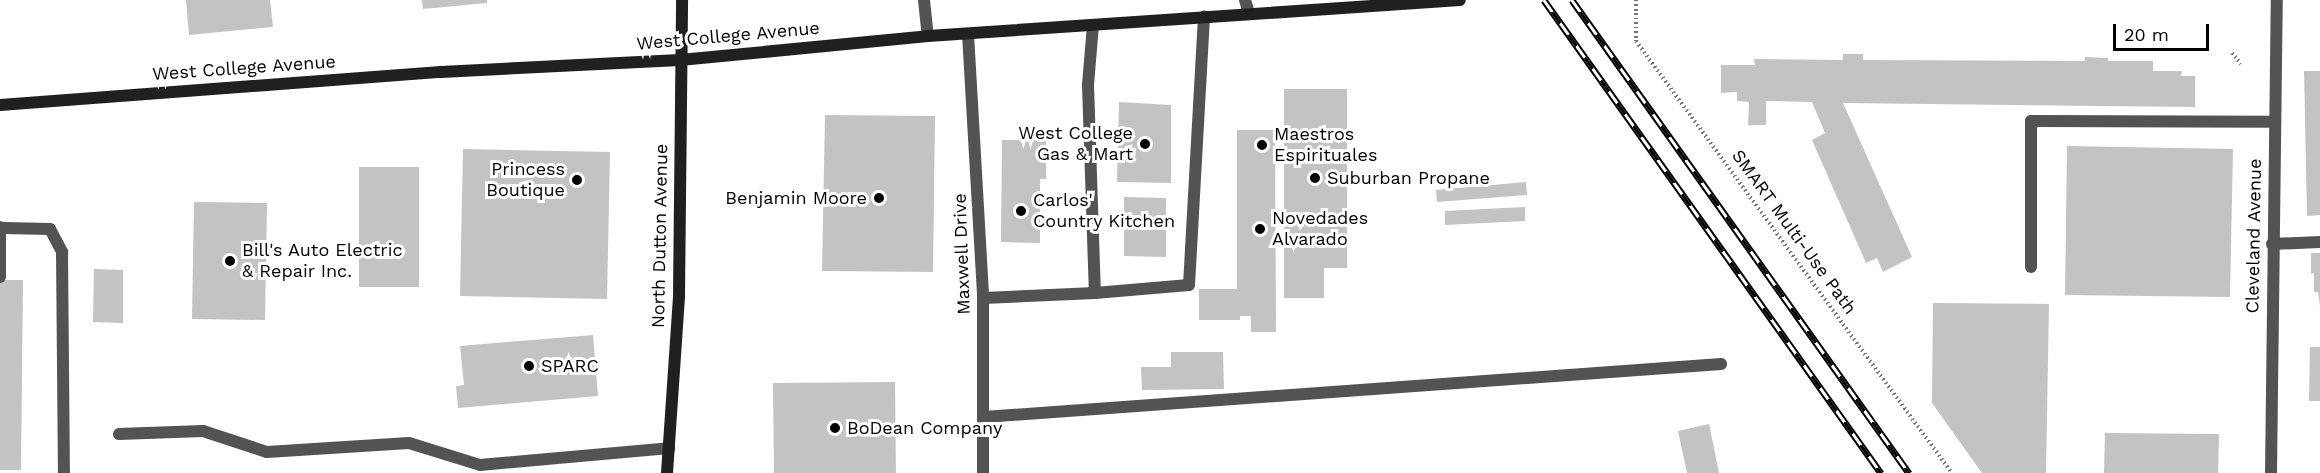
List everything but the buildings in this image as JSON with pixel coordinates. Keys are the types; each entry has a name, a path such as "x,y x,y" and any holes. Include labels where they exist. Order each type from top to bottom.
{"main road":[{"name":"North Dutton Avenue","path":"667,473 679,295 682,0"},
{"name":"West College Avenue","path":"0,105 441,72 680,60 928,36 1204,15 1460,0"}],"street":[{"path":"924,0 928,36"},
{"path":"1245,0 1249,13"},
{"name":"Cleveland Avenue","path":"2271,473 2273,122 2277,0"},
{"path":"983,298 1095,293 1189,285 1204,15"},
{"path":"1093,25 1088,85 1095,293"},
{"name":"Maxwell Drive","path":"968,34 983,298 982,473"},
{"path":"2031,267 2031,121 2273,122"},
{"path":"0,277 1,227 50,229 62,252 64,473"},
{"path":"2272,244 2320,242"},
{"path":"984,417 1721,364"},
{"path":"119,434 203,430 267,452 409,443 480,465 669,448"}],"path":[{"name":"SMART Multi-Use Path","path":"1636,0 1636,41 1952,473"},
{"path":"2232,53 2241,64"}],"railway":[{"path":"1544,0 1881,473"},
{"path":"1572,0 1909,473"}],"place":[{"name":"West College Gas & Mart","path":"1145,144"},
{"name":"Maestros Espirituales","path":"1262,145"},
{"name":"Suburban Propane","path":"1315,178"},
{"name":"Princess Boutique","path":"577,180"},
{"name":"Benjamin Moore","path":"879,198"},
{"name":"Carlos' Country Kitchen","path":"1021,211"},
{"name":"Novedades Alvarado","path":"1260,229"},
{"name":"Bill's Auto Electric & Repair Inc.","path":"230,261"},
{"name":"SPARC","path":"529,366"},
{"name":"BoDean Company","path":"835,428"}]}
